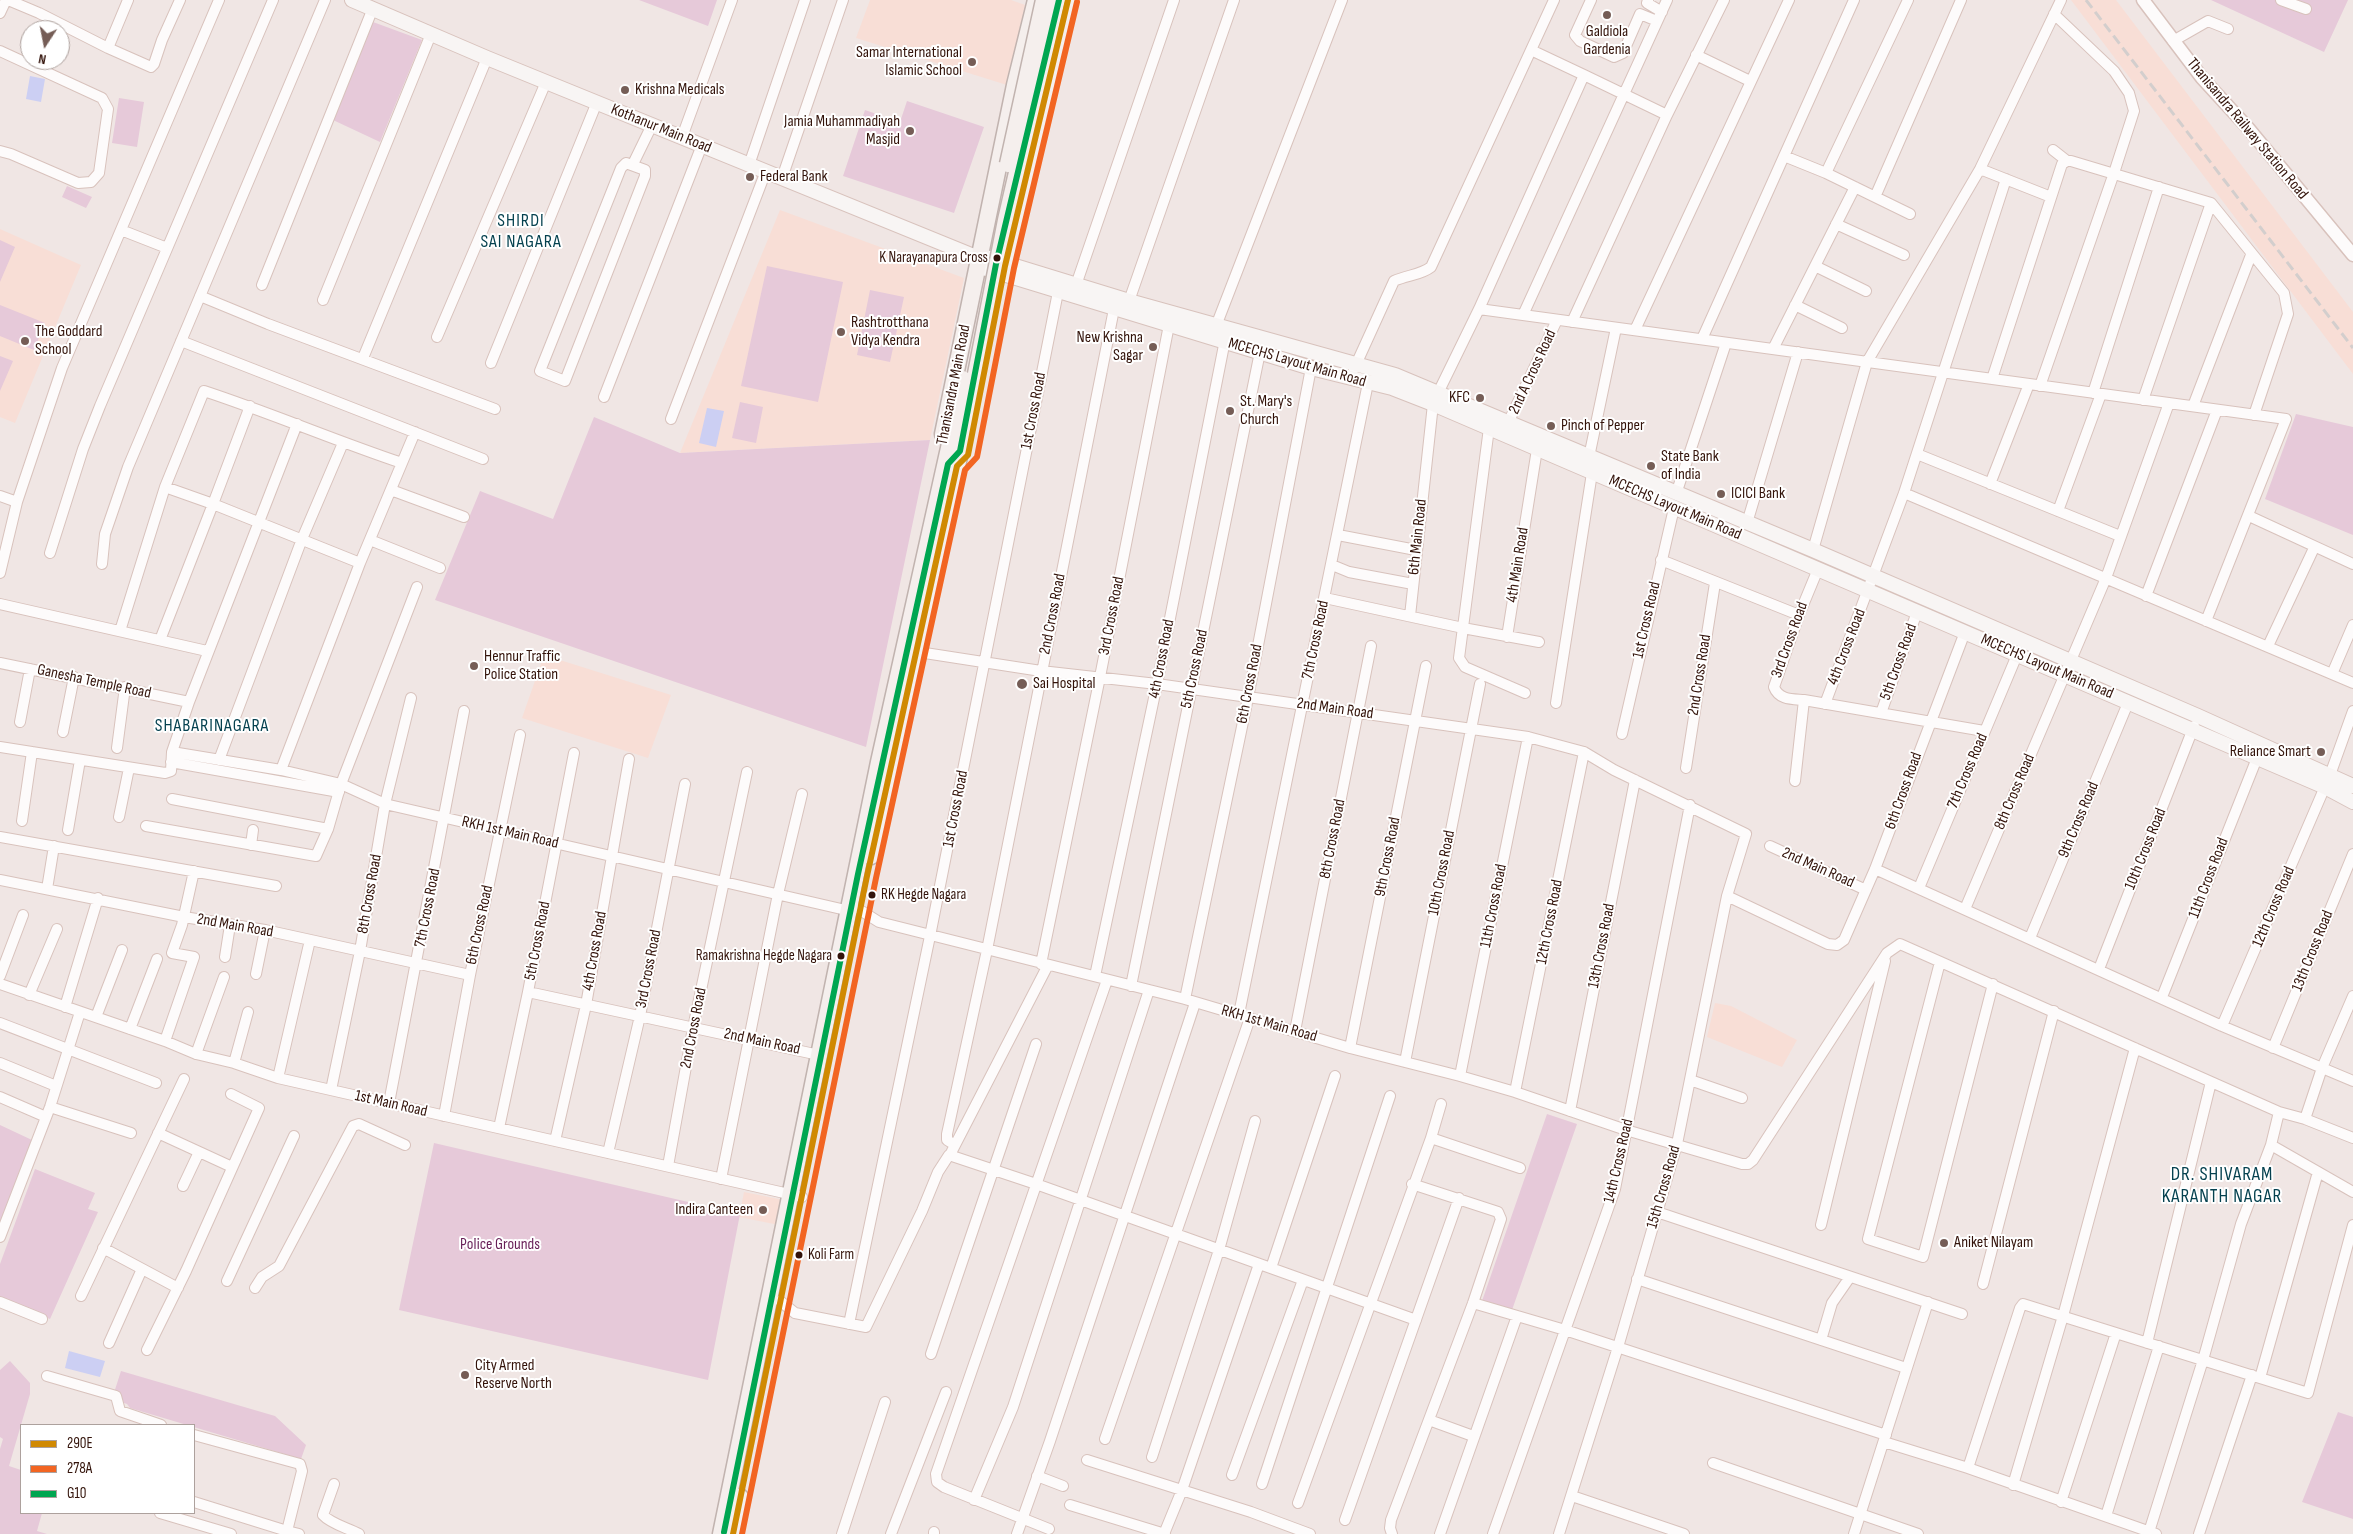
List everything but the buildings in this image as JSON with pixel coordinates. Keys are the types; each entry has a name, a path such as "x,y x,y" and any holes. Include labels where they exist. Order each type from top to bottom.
{"main road":[{"name":"Thanisandra Main Road","path":"952,459 940,449 976,259 1036,0"},
{"path":"952,459 994,228 1044,0"},
{"path":"952,459 1057,0"},
{"name":"Thanisandra Main Road","path":"952,459 968,455 1008,269 1010,243 1068,0"},
{"name":"Kothanur Main Road","path":"364,3 486,58 976,259"},
{"name":"MCECHS Layout Main Road","path":"976,259 1008,269 1076,285 1223,332 1395,375 1488,428 1589,457 1675,501 1818,569 1872,583 2067,668 2198,716 2327,781 2353,802"},
{"name":"MCECHS Layout Main Road","path":"1008,269 1058,292 1169,325 1223,332 1260,352 1351,380 1436,399 1508,423 1538,443 1592,473 1747,523 1813,550 1872,583 1917,612 2017,655 2067,668 2128,703 2256,758 2327,781 2353,786"},
{"name":"Thanisandra Main Road","path":"722,1534 797,1196 855,909 952,459"},
{"name":"Thanisandra Main Road","path":"733,1534 780,1301 819,1055 855,909"}],"street":[{"path":"0,13 7,0 39,13 108,48 151,67 154,64 162,40 180,0"},
{"path":"108,48 128,0"},
{"path":"0,573 17,502 62,368 219,0"},
{"path":"50,553 82,449 273,0"},
{"path":"102,564 106,534 128,467 325,0"},
{"path":"682,137 732,0"},
{"path":"749,165 805,0"},
{"path":"782,178 843,0"},
{"path":"1076,285 1174,0"},
{"path":"1129,301 1234,0"},
{"name":"4th Cross Road","path":"1095,976 1157,684 1223,332 1342,0"},
{"path":"1351,380 1355,366 1394,281 1406,276 1424,273 1432,267 1554,0"},
{"path":"1591,0 1575,36 1580,41 1614,57 1623,53 1640,14 1659,16"},
{"path":"1648,0 1647,3 1659,16"},
{"path":"1523,315 1667,0"},
{"path":"1572,322 1667,115 1724,0"},
{"path":"1635,330 1789,0"},
{"path":"1702,339 1854,0"},
{"path":"1826,173 1908,0"},
{"path":"1875,197 1961,0"},
{"path":"1813,550 1867,362 1980,168 2061,0"},
{"path":"2281,0 2306,9"},
{"name":"Thanisandra Railway Station Road","path":"2148,2 2173,40 2202,78 2248,128 2353,256"},
{"path":"262,285 364,3"},
{"path":"2040,386 2134,111 2128,92 2114,71 2054,14"},
{"path":"2173,40 2208,21 2228,29"},
{"path":"324,300 431,34"},
{"path":"1531,50 1667,115"},
{"path":"0,51 102,98 107,103 108,109 99,173 91,182 78,183 11,154 0,152"},
{"path":"1696,55 1750,82"},
{"path":"363,358 486,58"},
{"name":"6th Main Road","path":"1410,616 1416,550 1436,399 1479,309 1584,75"},
{"path":"437,337 546,82"},
{"path":"490,363 597,102"},
{"path":"634,164 652,125"},
{"path":"604,398 702,145"},
{"path":"2053,150 2067,161 2114,173 2211,203 2251,255 2284,293 2288,314 2254,415"},
{"path":"1784,156 1826,173 1910,214"},
{"path":"1992,379 2062,164 2067,161"},
{"path":"626,163 634,164 645,170 645,176 565,381 540,371 621,168 626,163"},
{"path":"1980,168 2051,197"},
{"path":"671,419 766,172"},
{"name":"4th Cross Road","path":"1825,704 1872,583 1904,493 2006,179"},
{"path":"1772,349 1855,187"},
{"path":"2058,511 2097,393 2159,187"},
{"path":"2144,400 2211,203"},
{"path":"1836,224 1904,255"},
{"path":"121,230 167,248"},
{"path":"2193,406 2251,255"},
{"path":"1815,266 1866,291"},
{"name":"1st Cross Road","path":"848,1324 930,936 1058,292"},
{"path":"200,296 268,324 495,409"},
{"path":"1795,305 1842,328"},
{"name":"2nd Cross Road","path":"955,1145 947,1140 947,1134 987,950 1114,309"},
{"path":"1479,309 2286,419 2206,621"},
{"name":"2nd A Cross Road","path":"1508,423 1557,320"},
{"name":"3rd Cross Road","path":"848,1324 866,1327 922,1211 938,1172 950,1155 1044,965 1169,325"},
{"path":"1589,457 1616,328"},
{"path":"181,341 482,459"},
{"name":"1st Cross Road","path":"1622,734 1675,501 1726,343"},
{"name":"5th Cross Road","path":"1131,986 1260,352"},
{"path":"1747,523 1798,352"},
{"name":"6th Cross Road","path":"1017,1534 1125,1216 1190,1001 1311,368"},
{"name":"7th Cross Road","path":"1239,1014 1368,383"},
{"path":"1990,484 2029,384"},
{"path":"120,631 165,487 204,391 250,406 343,443 402,463"},
{"name":"8th Cross Road","path":"1965,909 2106,578 2169,403"},
{"path":"160,640 250,406"},
{"path":"2146,596 2217,410"},
{"path":"0,747 168,773 188,702 297,424"},
{"path":"1488,428 1459,658 1465,668 1525,693"},
{"path":"281,770 360,563 415,432"},
{"path":"219,760 302,540 343,443"},
{"name":"4th Main Road","path":"1508,637 1538,443"},
{"path":"1917,454 2120,536"},
{"path":"1556,703 1592,473"},
{"path":"165,487 260,522 360,563"},
{"path":"391,490 464,517"},
{"path":"1904,493 2353,683"},
{"path":"0,496 17,502"},
{"path":"2249,516 2314,548 2353,564"},
{"path":"1338,535 1416,550"},
{"path":"370,540 440,568"},
{"path":"2268,646 2314,548"},
{"path":"1661,560 1798,615"},
{"path":"1332,565 1349,572 1413,584"},
{"name":"3rd Cross Road","path":"1804,700 1782,697 1776,693 1774,687 1798,615 1818,569"},
{"name":"2nd Cross Road","path":"1686,768 1715,583"},
{"path":"146,826 316,856 328,829 340,788 417,587"},
{"path":"1325,598 1538,642"},
{"path":"0,604 207,651"},
{"name":"5th Cross Road","path":"1881,712 1917,612"},
{"path":"2332,674 2353,625"},
{"name":"6th Cross Road","path":"1727,896 1828,944 1837,945 1844,940 1875,869 1965,632"},
{"name":"8th Cross Road","path":"1294,1031 1371,646"},
{"name":"2nd Main Road","path":"910,650 1042,671 1157,684 1528,737 1584,752 1635,780 1690,805 1746,834"},
{"name":"7th Cross Road","path":"1919,888 2017,655"},
{"name":"Ganesha Temple Road","path":"0,663 125,687 188,702"},
{"name":"9th Cross Road","path":"1350,1048 1426,666"},
{"path":"20,722 30,668"},
{"path":"64,732 74,677"},
{"name":"10th Cross Road","path":"1405,1062 1480,684"},
{"path":"117,748 125,687"},
{"name":"8th Cross Road","path":"331,1090 360,951 385,804 411,698"},
{"path":"1795,781 1804,700 1984,731"},
{"name":"9th Cross Road","path":"2030,938 2128,703"},
{"name":"7th Cross Road","path":"389,1104 464,711"},
{"name":"12th Cross Road","path":"2222,1026 2327,781 2353,711"},
{"name":"10th Cross Road","path":"2099,969 2198,716"},
{"name":"6th Cross Road","path":"444,1116 470,974 520,735"},
{"name":"11th Cross Road","path":"1460,1076 1528,737"},
{"path":"22,821 32,752"},
{"name":"12th Cross Road","path":"1516,1092 1584,752"},
{"name":"5th Cross Road","path":"499,1128 528,992 574,753"},
{"path":"172,756 340,788"},
{"name":"RKH 1st Main Road","path":"172,756 219,760 281,770 385,804 724,882 855,909 879,922 1239,1014 1350,1048 1516,1092 1626,1130 1742,1164 1748,1164 1753,1160 1887,953"},
{"name":"11th Cross Road","path":"2162,998 2256,758"},
{"name":"4th Cross Road","path":"555,1141 586,1005 629,759"},
{"path":"68,830 80,760"},
{"path":"1582,766 1604,764"},
{"path":"119,817 129,768"},
{"name":"2nd Cross Road","path":"668,1166 693,1028 747,772"},
{"name":"13th Cross Road","path":"1570,1111 1635,780"},
{"name":"3rd Cross Road","path":"608,1153 640,1016 685,784"},
{"path":"721,1179 778,894 802,794"},
{"path":"172,799 328,829"},
{"name":"14th Cross Road","path":"1493,1534 1615,1189 1690,805"},
{"path":"251,845 253,830"},
{"name":"15th Cross Road","path":"1559,1534 1618,1347 1677,1144 1727,896 1746,834"},
{"path":"0,837 276,886"},
{"path":"46,888 54,846"},
{"name":"2nd Main Road","path":"1770,846 1866,890"},
{"name":"13th Cross Road","path":"2273,1048 2353,854"},
{"path":"1875,869 2222,1026 2353,1081"},
{"path":"164,1041 194,957 172,953 184,917 194,871"},
{"name":"2nd Main Road","path":"0,880 98,898 184,917 265,930 417,965 470,974"},
{"path":"65,1007 98,898"},
{"path":"0,976 22,915"},
{"path":"225,957 230,925"},
{"path":"29,995 57,929"},
{"path":"256,974 265,930"},
{"path":"278,1078 310,940"},
{"path":"1821,1224 1887,953 1900,944 2279,1112 2305,1119 2353,1138"},
{"path":"96,1017 122,950"},
{"path":"130,1029 157,959"},
{"path":"1940,962 1868,1239 1923,1257 1993,984"},
{"path":"196,1054 224,976"},
{"path":"1049,1529 974,1500 937,1482 936,1474 1107,980"},
{"name":"1st Main Road","path":"0,984 196,1054 234,1063 278,1078 797,1196"},
{"path":"974,1500 1013,1407 1149,990"},
{"name":"2nd Main Road","path":"528,992 819,1055"},
{"path":"2305,1119 2322,1068 2353,996"},
{"path":"1983,1284 2054,1011"},
{"path":"0,1237 48,1112 80,1012"},
{"path":"234,1063 248,1012"},
{"path":"1105,1439 1118,1395 1176,1234 1250,1018"},
{"path":"0,1023 156,1083"},
{"path":"931,1354 1036,1044"},
{"path":"2013,1485 2063,1316 2135,1048"},
{"path":"0,1063 56,1086"},
{"path":"1271,1268 1335,1076"},
{"path":"81,1296 184,1079"},
{"path":"1690,1080 1742,1098"},
{"path":"2146,1342 2211,1082"},
{"path":"147,1350 178,1288 259,1108 231,1094"},
{"path":"1262,1484 1390,1096"},
{"path":"0,1097 48,1112 131,1133"},
{"path":"1298,1503 1412,1184 1431,1138 1441,1104"},
{"path":"1473,1302 1618,1347 1885,1438 2152,1533 2241,1224 2271,1145 2279,1112"},
{"path":"1152,1458 1219,1250 1255,1121"},
{"path":"255,1288 262,1277 279,1266 353,1126 360,1124 404,1145"},
{"path":"158,1133 232,1167"},
{"path":"227,1281 294,1136"},
{"path":"1431,1138 1520,1168"},
{"path":"2271,1145 2353,1192"},
{"path":"183,1186 199,1152"},
{"path":"950,1155 1416,1320"},
{"path":"2199,1534 2256,1377 2318,1172"},
{"path":"1392,1534 1390,1528 1391,1520 1473,1302 1501,1219 1498,1212 1460,1198 1412,1184"},
{"path":"1345,1520 1460,1198"},
{"path":"1657,1212 1962,1314"},
{"path":"1968,1468 2020,1308 2023,1304 2308,1393 2353,1225"},
{"path":"103,1248 178,1288"},
{"path":"1070,1505 1165,1534 1182,1490 1259,1264"},
{"path":"109,1343 142,1269"},
{"path":"1821,1340 1832,1303 1850,1277"},
{"path":"1637,1279 1906,1368"},
{"path":"1232,1475 1303,1280"},
{"path":"780,1301 795,1313 848,1324"},
{"path":"0,1302 42,1319"},
{"path":"1854,1534 1928,1302"},
{"path":"1440,1534 1473,1436 1517,1316"},
{"path":"2061,1502 2116,1333"},
{"path":"2106,1516 2159,1346"},
{"path":"47,1376 116,1396 120,1411 158,1424"},
{"path":"891,1534 946,1392"},
{"path":"842,1534 884,1402"},
{"path":"1429,1420 1473,1436"},
{"path":"195,1435 300,1464 302,1471 287,1531"},
{"path":"1087,1460 1310,1534"},
{"path":"1713,1463 1918,1534"},
{"path":"1037,1476 1063,1486"},
{"path":"334,1484 324,1515 327,1520 348,1527 359,1534"},
{"path":"1572,1496 1684,1534"},
{"path":"195,1502 300,1534"},
{"path":"163,1514 231,1534"}],"shaded area":[{"name":"Samar International Islamic School","path":"870,0 1011,0 1025,5 1007,85 856,38"},
{"path":"2071,0 2116,0 2353,312 2353,374"},
{"name":"Rashtrotthana Vidya Kendra","path":"780,210 964,278 930,440 680,453"},
{"name":"The Goddard School","path":"0,229 81,265 15,423 0,417"},
{"path":"544,655 671,695 648,758 522,718"},
{"path":"1715,1003 1731,1006 1797,1040 1782,1067 1707,1037"},
{"path":"744,1192 784,1200 779,1225 739,1217"}],"green space":[{"path":"639,0 717,0 708,26"},
{"path":"2211,0 2348,0 2324,52"},
{"path":"373,22 422,40 380,142 333,120"},
{"path":"119,98 144,102 137,147 112,143"},
{"path":"907,101 984,127 954,213 843,176 865,110 900,122"},
{"path":"67,186 92,197 86,208 62,197"},
{"path":"0,240 15,247 0,282"},
{"path":"767,266 843,282 818,402 741,386"},
{"path":"870,290 904,297 890,362 857,355"},
{"path":"0,305 45,323 34,350 0,336"},
{"path":"0,356 13,361 0,391"},
{"path":"740,402 763,407 756,443 732,438"},
{"path":"2296,414 2353,427 2353,535 2265,499"},
{"path":"594,417 680,453 930,440 866,747 435,600 480,491 553,519"},
{"path":"1547,1114 1577,1124 1512,1310 1482,1301"},
{"path":"0,1125 32,1140 0,1224"},
{"name":"Police Grounds","path":"434,1143 740,1214 708,1380 399,1310"},
{"path":"35,1169 95,1193 88,1209 98,1212 50,1319 0,1298 0,1264"},
{"path":"10,1361 30,1383 30,1394 9,1466 20,1470 20,1514 42,1514 37,1531 47,1534 0,1534 0,1449 3,1439 0,1437 0,1370"},
{"path":"121,1371 275,1416 306,1445 301,1459 195,1427 195,1424 184,1424 130,1408 127,1404 112,1399"},
{"path":"2338,1412 2353,1417 2353,1519 2302,1502"}],"water":[{"path":"30,76 45,79 41,102 26,99"},
{"path":"707,408 724,411 716,447 699,443"},
{"path":"69,1351 105,1361 100,1377 65,1368"}],"railway":[{"path":"2086,0 2353,348"}],"transit line":[{"name":"G10","path":"724,1532 858,874 948,464 960,451 996,264 1059,0"},
{"name":"290E","path":"733,1534 867,876 957,466 968,455 1005,266 1068,0"},
{"name":"278A","path":"742,1534 876,878 965,470 977,457 1014,268 1077,2"}],"place":[{"name":"Galdiola Gardenia","path":"1607,15"},
{"name":"Samar International Islamic School","path":"972,62"},
{"name":"Krishna Medicals","path":"625,90"},
{"name":"Jamia Muhammadiyah Masjid","path":"910,131"},
{"name":"Federal Bank","path":"750,177"},
{"name":"K Narayanapura Cross","path":"997,258"},
{"name":"Rashtrotthana Vidya Kendra","path":"841,332"},
{"name":"The Goddard School","path":"25,341"},
{"name":"New Krishna Sagar","path":"1153,347"},
{"name":"KFC","path":"1480,398"},
{"name":"St. Mary's Church","path":"1230,411"},
{"name":"Pinch of Pepper","path":"1551,426"},
{"name":"State Bank of India","path":"1651,466"},
{"name":"ICICI Bank","path":"1721,494"},
{"name":"Hennur Traffic Police Station","path":"474,666"},
{"name":"Sai Hospital","path":"1022,684"},
{"name":"Reliance Smart","path":"2321,752"},
{"name":"RK Hegde Nagara","path":"872,895"},
{"name":"Ramakrishna Hegde Nagara","path":"841,956"},
{"name":"Indira Canteen","path":"763,1210"},
{"name":"Aniket Nilayam","path":"1944,1243"},
{"name":"Koli Farm","path":"799,1255"},
{"name":"City Armed Reserve North","path":"465,1375"}],"district":[{"name":"SHIRDI SAI NAGARA","path":"521,231"},
{"name":"SHABARINAGARA","path":"212,726"},
{"name":"DR. SHIVARAM KARANTH NAGAR","path":"2222,1186"}]}
